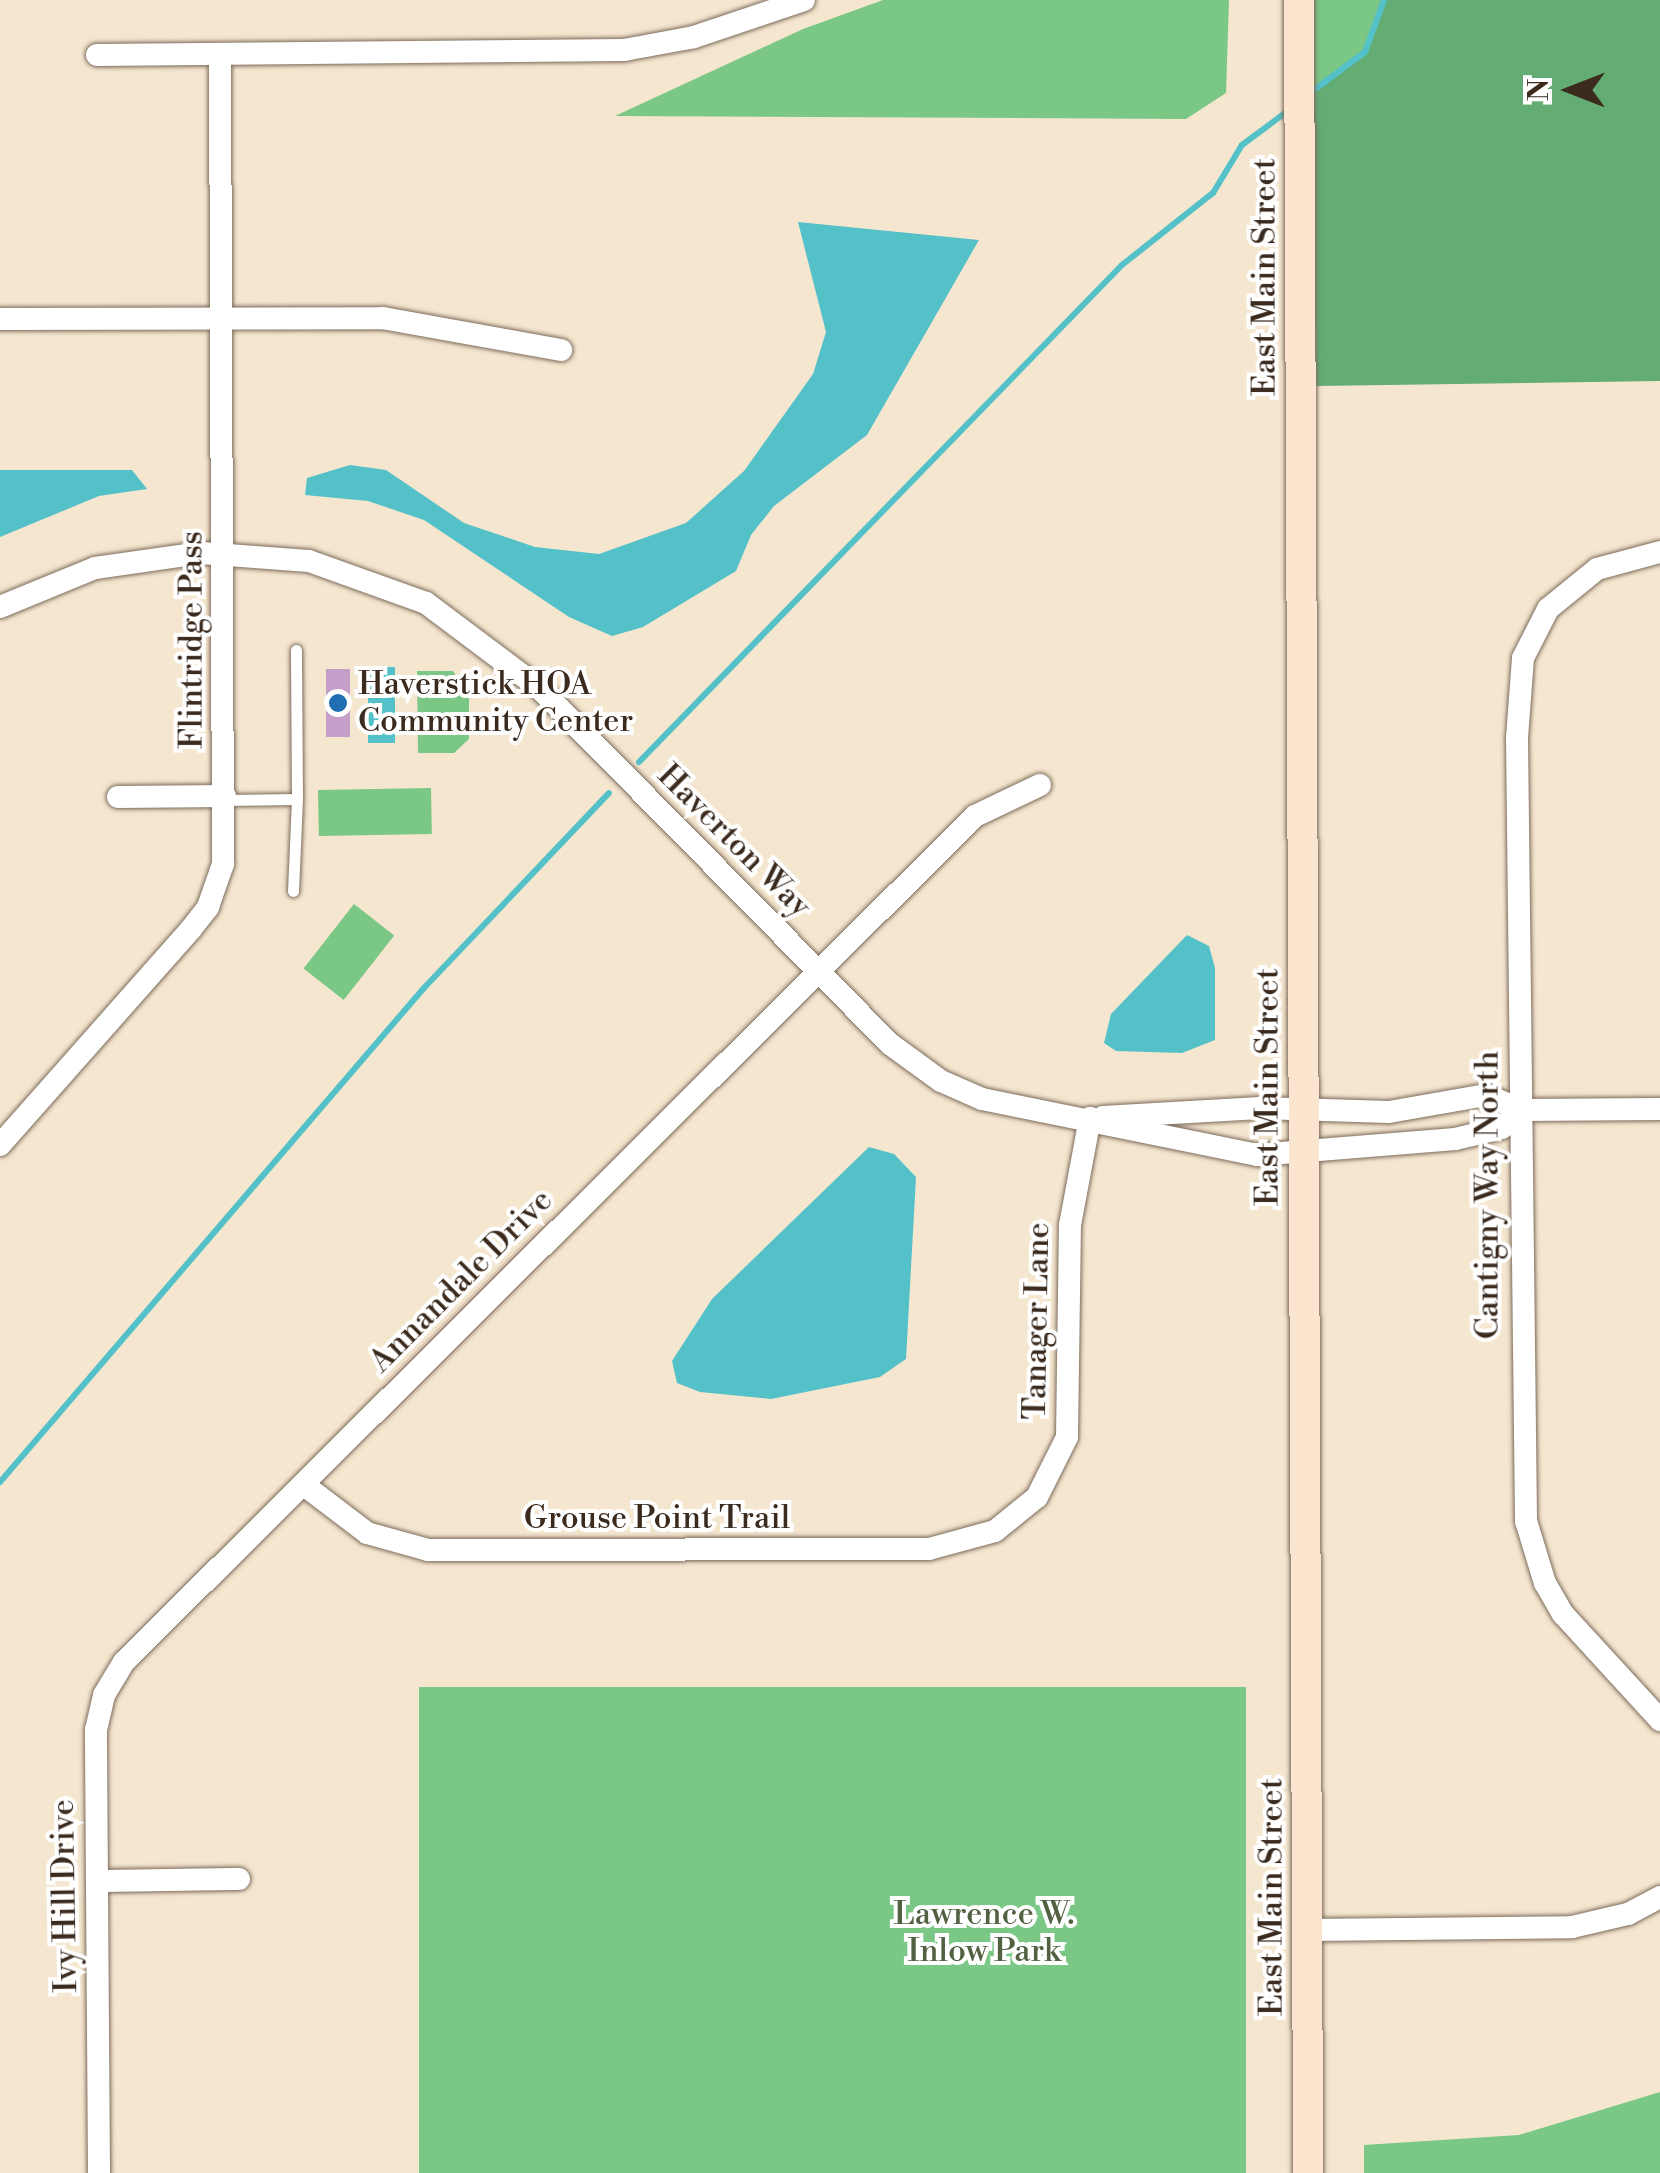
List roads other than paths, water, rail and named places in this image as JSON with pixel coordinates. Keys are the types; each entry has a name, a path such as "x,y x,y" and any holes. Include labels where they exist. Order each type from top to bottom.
{"main road":[{"name":"East Main Street","path":"1299,0 1308,2173"}],"street":[{"path":"96,55 624,50 694,37 804,0"},
{"name":"Flintridge Pass","path":"4,1131 208,906 223,864 220,54"},
{"path":"0,318 402,320 562,350"},
{"name":"Cantigny Way North","path":"1660,552 1628,556 1587,574 1561,594 1536,628 1523,658 1517,709 1526,1521 1545,1584 1563,1614 1660,1720"},
{"name":"Haverton Way","path":"0,607 96,568 153,556 223,553 348,572 426,603 476,635 538,686 890,1044 942,1081 1011,1108 1090,1118 1180,1143 1257,1155 1486,1134 1520,1110 1486,1094 1389,1112 1302,1110 1090,1118"},
{"name":"Annandale Drive","path":"149,1634 974,816 1040,785"},
{"path":"118,796 225,798"},
{"path":"1520,1110 1660,1109"},
{"name":"Tanager Lane","path":"1021,1513 1050,1477 1067,1437 1070,1225 1090,1118"},
{"name":"Grouse Point Trail","path":"304,1484 367,1533 446,1551 929,1549 978,1539 1021,1513"},
{"name":"Ivy Hill Drive","path":"100,2173 98,1716 109,1685 149,1634"},
{"path":"97,1881 239,1879"},
{"path":"1307,1930 1572,1927 1628,1914 1660,1897"}],"lane":[{"path":"293,891 298,799 296,650"},
{"path":"225,798 298,799"}],"water":[{"path":"798,222 979,240 867,435 774,506 751,535 736,571 643,627 612,636 569,617 424,520 368,501 305,495 307,478 350,465 386,470 464,523 535,547 599,554 686,523 744,471 813,374 826,332"},
{"path":"0,470 132,470 147,489 99,496 0,537"},
{"path":"368,667 395,667 395,743 368,743"},
{"path":"1187,935 1209,946 1215,968 1215,1040 1182,1053 1116,1051 1104,1043 1111,1014"},
{"path":"869,1147 894,1154 916,1177 906,1359 880,1377 771,1399 700,1392 677,1383 672,1361 712,1299"}],"waterway":[{"path":"1310,93 1365,52 1384,0"},
{"path":"639,762 1122,265 1213,193 1242,145 1289,110"},
{"path":"0,1482 423,989 609,793"}],"place":[{"name":"Haverstick HOA Community Center","path":"338,703"}],"park label":[{"name":"Lawrence W. Inlow Park","path":"984,1934"}]}
